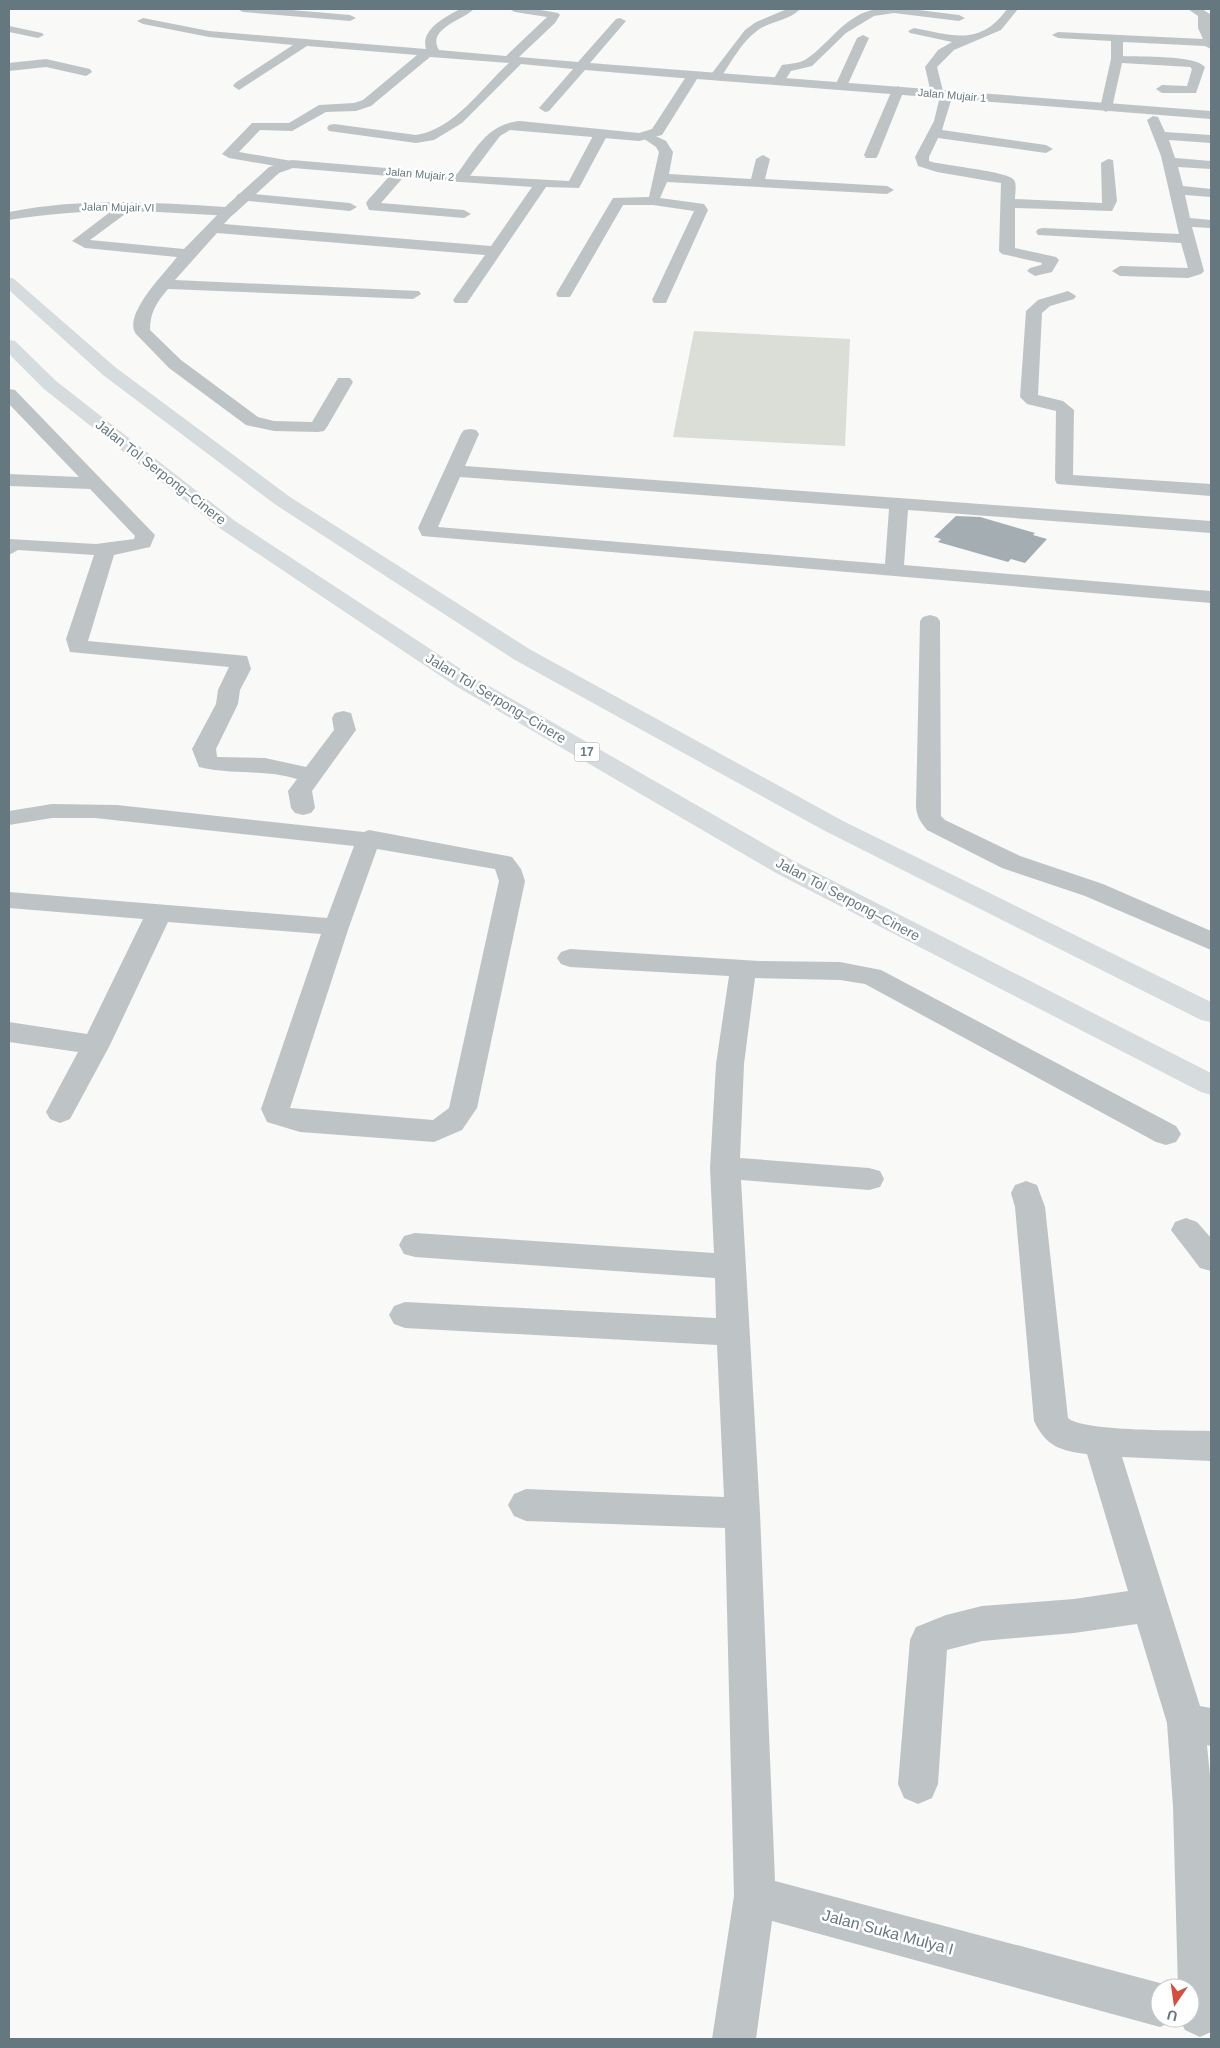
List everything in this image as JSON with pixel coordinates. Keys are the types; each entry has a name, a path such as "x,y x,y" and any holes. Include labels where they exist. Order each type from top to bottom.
{"highway":[{"path":"9,282 109,371 283,501 522,655 834,826 1211,1013"},
{"name":"Jalan Tol Serpong–Cinere","path":"9,345 50,385 228,525 462,680 785,867 1211,1085"}],"street":[{"path":"431,52 432,34 448,20 468,9"},
{"path":"334,128 419,139 430,136 459,119 551,21 554,15 515,9"},
{"path":"715,77 748,33 762,24 785,16 794,9"},
{"path":"1012,9 995,29 962,41 934,59 931,67 942,94 940,121 922,157 923,163 937,168 1008,181 1006,251 1050,260 1047,269 1035,271"},
{"path":"1058,35 1211,44 1204,28 1204,14 1194,9"},
{"path":"778,82 786,68 808,63 842,32 871,13 894,10 959,18"},
{"path":"240,11 350,18"},
{"name":"Jalan Mujair 1","path":"143,20 206,32 305,42 715,77 1211,115"},
{"path":"545,108 620,21"},
{"path":"206,32 218,24"},
{"path":"9,29 38,35"},
{"path":"914,31 962,41"},
{"path":"841,86 862,38"},
{"path":"1106,108 1117,59 1116,38"},
{"path":"239,86 305,42"},
{"name":"Jalan Mujair 2","path":"431,52 367,104 356,107 322,108 292,127 257,126 229,154 287,164 461,178 495,133 507,126 520,125 601,134 647,136"},
{"path":"1117,59 1192,64 1199,68 1192,90 1162,88"},
{"path":"9,68 46,63 86,72"},
{"path":"647,136 657,132 694,75"},
{"path":"871,155 898,90"},
{"path":"1120,271 1196,271 1186,239 1185,222 1178,190 1161,136 1153,120"},
{"path":"381,134 395,124"},
{"path":"934,133 1046,149"},
{"path":"461,178 574,185 601,134"},
{"path":"647,136 660,144 666,152 662,178 653,201"},
{"path":"1161,136 1211,140"},
{"path":"757,182 764,159"},
{"path":"1168,162 1211,165"},
{"path":"1007,202 1107,208 1110,200 1108,163"},
{"path":"287,164 274,170 243,197 188,254 142,316 142,331 175,364 252,421 274,426 318,427 344,382"},
{"path":"400,172 373,203 374,207 464,214"},
{"path":"850,188 856,174"},
{"path":"662,178 887,190"},
{"path":"462,300 541,184"},
{"path":"1178,190 1211,193"},
{"path":"243,197 350,207"},
{"path":"564,294 616,202 653,201 694,205 701,208 660,300"},
{"path":"126,206 79,241 85,244 188,254"},
{"name":"Jalan Mujair VI","path":"9,216 51,208 126,206 228,212"},
{"path":"1185,222 1211,224"},
{"path":"214,228 496,251"},
{"path":"1043,232 1186,239"},
{"path":"164,284 413,294"},
{"path":"1068,296 1044,303 1034,311 1030,389 1032,400 1053,402 1066,410 1064,480 1211,490"},
{"path":"9,394 144,535 143,543 134,547 106,549 11,544 9,550"},
{"path":"470,434 428,528 429,532 1211,597"},
{"path":"452,471 1211,527"},
{"path":"9,480 92,482"},
{"path":"894,571 899,505"},
{"path":"106,549 77,639 78,647 239,661 240,669 229,690 227,704 204,749 207,762 219,766 256,764 282,766 311,776"},
{"path":"930,621 928,807 929,816 936,825 1011,862 1094,890 1211,941"},
{"path":"303,808 300,791 345,730 343,718"},
{"path":"9,818 66,809 369,838 503,863 509,869 512,881 463,1108 458,1118 447,1127 434,1131 327,1124 284,1118 276,1114 275,1105 336,927 369,838"},
{"path":"9,900 160,914 336,927"},
{"path":"60,1112 96,1045 160,914"},
{"path":"570,958 743,968 762,971 852,972 872,976 1166,1134"},
{"path":"734,2039 755,1896 742,1513 725,1168 730,1064 743,968"},
{"path":"9,1032 96,1045"},
{"path":"725,1168 869,1179"},
{"path":"1026,1193 1030,1207 1051,1421 1056,1430 1062,1435 1100,1440 1211,1446"},
{"path":"1186,1230 1211,1259"},
{"path":"416,1246 730,1267"},
{"path":"405,1315 733,1332"},
{"path":"1100,1440 1150,1605 1199,1725 1193,1806 1201,2017"},
{"path":"526,1505 742,1513"},
{"path":"918,1784 929,1640 949,1630 991,1623 1075,1616 1150,1605"},
{"name":"Jalan Suka Mulya I","path":"755,1896 1150,2001"}],"shaded area":[{"path":"694,331 850,339 845,446 673,437"}],"building":[{"path":"956,516 980,517 1035,533 1033,535 1047,539 1025,563 1011,559 1008,562 938,542 941,539 934,537"}]}
